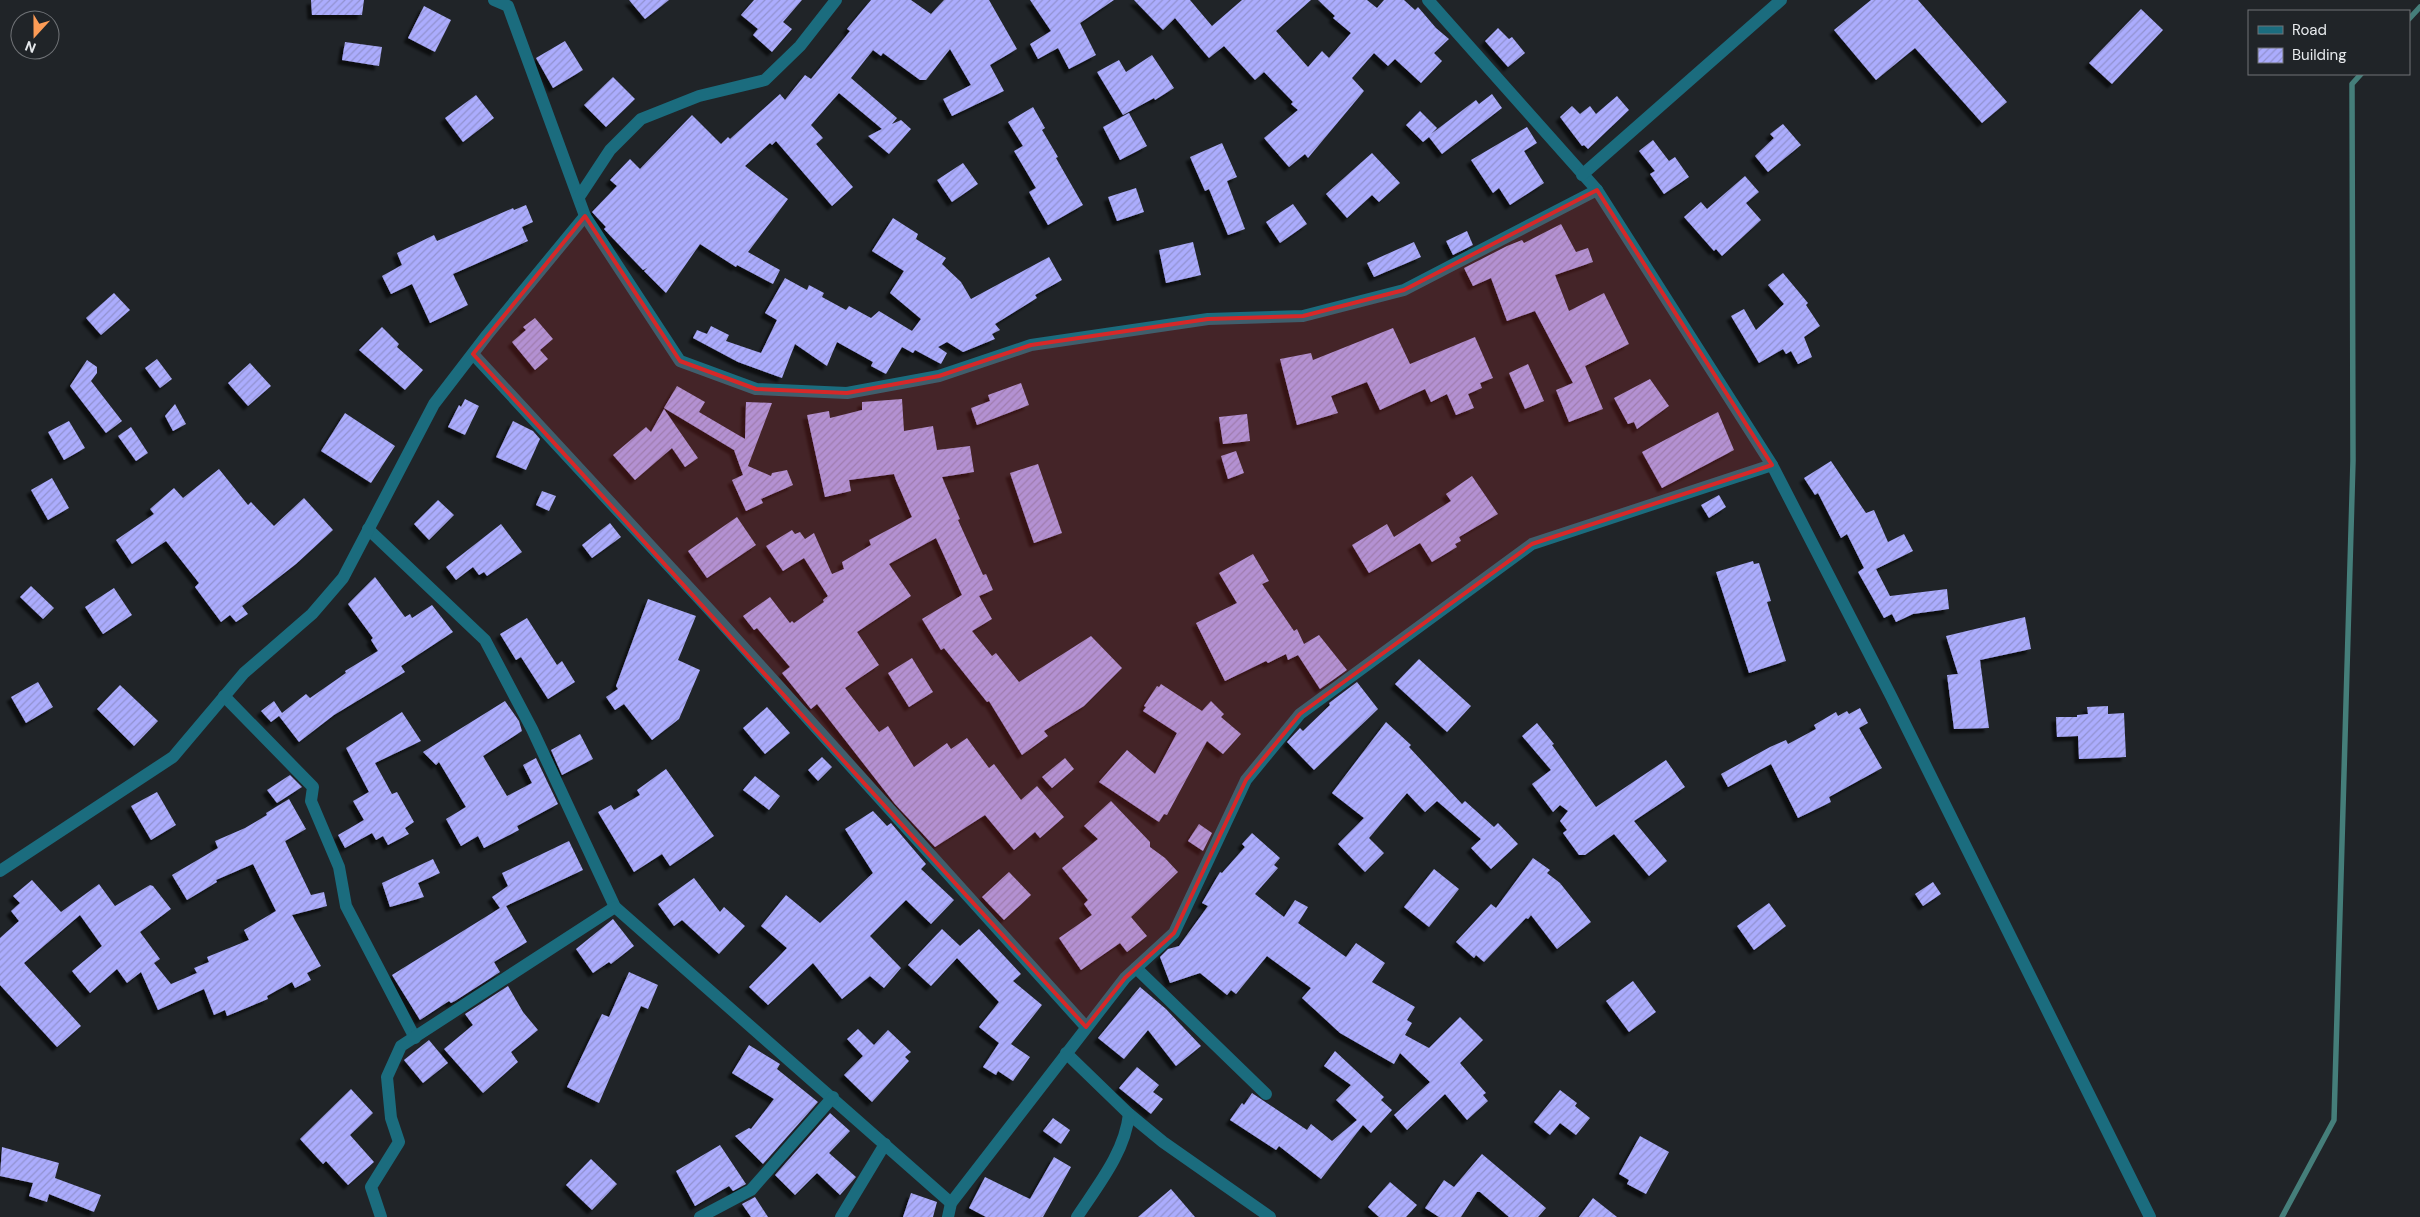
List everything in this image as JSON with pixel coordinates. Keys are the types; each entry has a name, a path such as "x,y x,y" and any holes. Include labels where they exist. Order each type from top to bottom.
{"street":[{"path":"494,0 508,6 586,216 680,361 756,389 847,394 940,376 1031,346 1208,319 1303,316 1404,290 1597,190"},
{"path":"578,197 610,150 641,119 699,96 765,80 800,46 836,0"},
{"path":"1428,0 1597,190 1772,465 1891,696 2150,1217"},
{"path":"1582,175 1781,0"},
{"path":"0,871 173,757 244,672 312,614 343,578 434,404 472,354 586,216"},
{"path":"472,354 718,619 1086,1027"},
{"path":"948,1217 951,1203 1086,1027 1125,978 1174,933 1246,780 1300,714 1532,544 1772,465"},
{"path":"368,529 485,640 532,729 615,907 833,1097 951,1203"},
{"path":"224,696 313,787 311,801 340,867 346,906 415,1038"},
{"path":"381,1217 371,1187 399,1142 391,1118 387,1076 401,1046 615,907"},
{"path":"1136,968 1266,1094"},
{"path":"1066,1053 1129,1114 1163,1142 1270,1217"},
{"path":"700,1217 751,1190 833,1097"},
{"path":"1077,1217 1121,1147 1127,1131 1129,1114"},
{"path":"841,1217 886,1144"}],"highlighted area":[{"path":"1597,190 1772,465 1532,544 1300,714 1246,780 1174,933 1125,978 1086,1027 473,354 585,216 680,361 756,389 847,393 939,376 1031,345 1208,319 1303,316 1404,290"}],"building":[{"path":"311,0 364,0 362,15 312,15"},
{"path":"629,0 669,0 645,19"},
{"path":"754,0 802,0 783,22 792,29 772,52 753,35 758,29 741,15"},
{"path":"871,0 911,0 931,14 944,0 989,0 1017,49 990,65 1004,91 952,116 943,99 971,85 950,49 926,80 920,80 883,53 881,56 873,50 851,78 897,118 892,124 901,120 911,129 889,154 868,136 882,129 839,93 811,125 823,138 816,144 853,187 832,206 776,141 772,145 770,143 745,166 788,199 748,252 780,270 773,284 737,265 736,267 700,244 666,293 644,271 647,268 643,270 604,229 606,227 592,212 617,186 610,180 630,159 640,169 692,115 721,144 728,137 730,139 780,94 785,100 805,75 811,79 850,31 847,29"},
{"path":"1030,0 1114,0 1080,23 1096,55 1069,69 1058,48 1038,59 1030,44 1051,31"},
{"path":"1134,0 1190,0 1212,26 1242,0 1311,0 1276,31 1308,67 1322,51 1329,58 1351,33 1333,18 1335,16 1318,0 1367,0 1377,8 1384,0 1404,0 1415,10 1418,7 1436,28 1449,39 1434,53 1442,61 1421,83 1395,59 1388,66 1374,53 1352,78 1364,91 1308,158 1305,154 1289,167 1264,138 1298,110 1291,104 1293,102 1264,72 1255,80 1224,46 1209,58 1175,18 1163,30"},
{"path":"1871,0 1918,0 2007,102 1982,123 1915,48 1876,80 1834,30"},
{"path":"424,6 451,20 435,52 408,38"},
{"path":"2141,9 2163,30 2112,84 2089,63"},
{"path":"1498,28 1509,39 1512,37 1525,53 1508,67 1485,41"},
{"path":"565,41 583,70 553,88 536,58"},
{"path":"345,42 382,47 379,66 342,60"},
{"path":"1152,55 1174,88 1155,100 1154,98 1123,115 1097,72 1119,60 1126,72"},
{"path":"613,77 635,99 606,127 584,105"},
{"path":"1492,94 1502,108 1442,154 1429,137 1423,142 1406,125 1420,111 1437,128 1431,134 1476,100 1479,104"},
{"path":"476,95 494,118 463,142 445,118"},
{"path":"1617,96 1629,110 1588,149 1584,145 1582,146 1560,117 1572,106 1580,114 1590,106 1596,114"},
{"path":"1033,107 1045,128 1042,130 1058,157 1056,158 1083,205 1048,225 1029,192 1036,188 1014,151 1023,146 1008,122"},
{"path":"1129,113 1147,146 1120,160 1103,127"},
{"path":"1783,124 1801,145 1768,172 1755,156 1774,138 1770,134"},
{"path":"1527,127 1537,143 1524,151 1544,183 1510,205 1499,188 1493,193 1471,160"},
{"path":"1653,140 1669,161 1675,157 1689,177 1664,194 1650,174 1655,171 1639,151"},
{"path":"1222,143 1237,177 1227,181 1245,229 1228,235 1209,189 1205,191 1190,157"},
{"path":"1372,153 1400,183 1379,202 1372,195 1347,218 1326,194"},
{"path":"963,163 978,184 952,202 937,180"},
{"path":"1745,176 1759,192 1746,203 1761,220 1722,256 1716,249 1714,251 1684,217 1701,202 1707,209"},
{"path":"1136,188 1144,212 1117,221 1108,197"},
{"path":"1293,204 1307,224 1280,243 1266,222"},
{"path":"526,205 533,222 522,227 528,241 453,274 468,305 430,323 412,284 391,294 382,276 402,265 397,253 434,235 437,241 513,208 514,210"},
{"path":"893,218 918,234 916,239 946,258 942,264 961,282 971,299 1049,257 1062,280 1035,295 1037,298 995,324 1000,330 992,334 995,339 963,352 947,342 938,347 947,353 941,364 915,350 913,353 902,347 886,374 871,366 873,362 837,342 827,366 795,344 782,378 738,362 693,338 697,330 707,334 711,326 729,335 726,341 761,353 777,320 765,313 785,278 807,290 809,285 824,293 822,297 846,310 849,306 871,318 879,311 912,331 921,319 890,293 904,271 872,251"},
{"path":"1561,224 1576,252 1588,248 1593,262 1555,275 1569,311 1604,293 1629,344 1585,366 1603,409 1569,422 1556,390 1573,383 1535,311 1507,321 1491,278 1473,286 1464,268 1507,246 1522,240 1524,243"},
{"path":"1467,231 1473,245 1453,255 1446,241"},
{"path":"1193,242 1201,275 1166,283 1159,250"},
{"path":"1414,242 1421,257 1374,277 1367,263"},
{"path":"1783,273 1808,303 1806,305 1820,326 1804,337 1812,357 1798,364 1791,351 1786,354 1783,349 1759,363 1731,316 1744,309 1756,330 1784,304 1768,285"},
{"path":"114,293 130,310 101,335 86,318"},
{"path":"535,318 553,339 540,350 548,359 535,370 512,342 526,330 523,327"},
{"path":"382,327 399,344 397,347 423,370 405,390 359,350"},
{"path":"1393,328 1410,364 1475,337 1493,378 1480,383 1482,388 1468,394 1474,408 1456,415 1447,394 1431,402 1425,389 1380,410 1367,382 1331,396 1338,413 1297,425 1280,359 1311,353 1313,360"},
{"path":"157,359 172,379 160,388 145,368"},
{"path":"87,360 97,367 97,373 91,381 122,421 106,433 70,386"},
{"path":"250,363 271,386 248,406 228,383"},
{"path":"1528,364 1544,401 1525,409 1509,373"},
{"path":"1650,379 1669,406 1637,429 1634,422 1628,424 1614,398"},
{"path":"1021,383 1029,405 977,425 971,408 990,401 988,395"},
{"path":"677,386 705,402 699,412 745,439 746,402 772,403 748,466 771,476 772,473 787,470 793,485 761,499 763,503 746,511 732,480 743,475 734,450 664,408"},
{"path":"465,399 479,406 465,435 448,427 459,405 461,407"},
{"path":"902,399 904,431 933,426 937,450 970,446 974,472 942,477 960,519 958,520 983,575 986,574 993,590 979,596 992,619 972,631 992,656 996,653 1019,682 1091,636 1122,668 1084,706 1044,731 1048,736 1022,755 989,701 987,702 944,648 941,650 922,619 962,595 936,538 889,564 911,596 857,632 879,665 845,688 879,732 888,726 914,767 947,743 951,749 967,738 989,768 994,764 1021,800 1037,786 1064,817 1040,838 1035,832 1014,850 985,815 935,847 895,804 817,704 811,709 782,673 790,667 757,628 754,630 743,616 770,597 790,623 792,621 794,623 824,602 823,600 828,596 804,558 783,571 766,546 792,530 795,534 800,532 805,539 814,533 832,574 844,569 842,562 871,545 869,540 912,517 894,474 849,480 851,491 825,497 807,415 829,411 830,418 862,410 862,402"},
{"path":"175,404 186,424 173,431 165,416"},
{"path":"664,409 698,458 685,467 672,448 635,480 613,455 646,427 651,432"},
{"path":"1718,412 1734,450 1662,488 1642,452"},
{"path":"345,413 395,446 371,483 321,451"},
{"path":"1247,414 1250,441 1223,444 1219,417"},
{"path":"69,421 85,448 64,460 48,432"},
{"path":"513,421 533,431 540,439 526,470 496,457"},
{"path":"131,427 148,453 136,461 118,436"},
{"path":"1236,451 1244,473 1228,479 1221,456"},
{"path":"1831,461 1866,513 1874,510 1888,542 1904,534 1913,551 1876,569 1890,596 1947,589 1949,609 1913,614 1896,622 1892,614 1884,618 1858,572 1864,568 1847,534 1841,538 1818,493 1815,495 1804,478"},
{"path":"1038,464 1062,533 1034,543 1010,473"},
{"path":"219,469 248,505 251,502 274,526 304,498 333,530 296,564 242,606 248,614 236,622 230,615 221,622 195,587 199,583 166,541 132,564 116,540 154,514 150,509 174,488 183,498"},
{"path":"1472,476 1498,514 1459,537 1461,541 1455,544 1457,547 1432,562 1420,543 1369,573 1352,545 1387,524 1394,537 1451,501 1446,494"},
{"path":"52,478 69,508 48,520 31,490"},
{"path":"542,491 556,496 549,511 536,505"},
{"path":"1719,495 1726,507 1709,518 1701,505"},
{"path":"438,500 454,515 429,540 414,524"},
{"path":"737,517 756,545 707,578 688,551"},
{"path":"610,523 621,537 592,558 582,545"},
{"path":"501,524 522,552 487,576 484,572 479,575 473,567 456,580 446,567"},
{"path":"1253,554 1269,581 1262,584 1294,631 1297,629 1304,644 1319,635 1347,670 1320,689 1298,655 1288,660 1286,654 1268,663 1266,661 1225,681 1196,623 1237,603 1219,573"},
{"path":"1753,561 1754,564 1759,563 1771,601 1767,602 1786,661 1749,673 1716,572"},
{"path":"375,577 405,617 410,614 412,618 432,605 453,632 401,666 405,672 334,715 299,742 279,716 271,722 261,711 274,701 282,713 306,694 310,698 346,673 345,671 378,651 371,640 373,638 348,604"},
{"path":"31,586 54,608 43,619 20,597"},
{"path":"114,588 132,615 103,634 85,607"},
{"path":"648,599 696,616 678,660 700,670 679,719 652,740 624,704 615,710 606,697 618,689 616,686"},
{"path":"2025,617 2031,649 1980,660 1989,728 1954,729 1947,675 1958,674 1946,636"},
{"path":"527,618 557,665 562,661 575,682 548,699 521,657 516,660 500,634"},
{"path":"912,658 933,692 909,707 888,673"},
{"path":"1419,659 1471,706 1447,732 1395,684"},
{"path":"38,682 53,707 26,723 11,697"},
{"path":"1357,682 1378,709 1314,770 1287,742 1300,728 1303,731 1330,705 1329,703"},
{"path":"1161,684 1202,711 1211,701 1224,714 1221,717 1241,734 1223,754 1207,741 1167,815 1164,814 1159,822 1099,782 1127,750 1155,774 1177,733 1143,711 1146,707 1144,706 1157,686 1159,687"},
{"path":"120,685 158,721 134,746 97,709"},
{"path":"505,701 519,721 522,731 483,756 507,796 532,783 523,765 536,758 558,804 517,826 519,830 484,848 478,836 461,846 446,819 466,807 439,762 436,765 423,752"},
{"path":"2108,706 2108,714 2124,713 2126,757 2079,759 2078,736 2057,737 2056,717 2077,717 2077,715 2088,714 2087,707"},
{"path":"767,707 790,733 765,754 743,728"},
{"path":"1860,708 1868,723 1859,728 1882,768 1829,797 1831,802 1798,818 1771,764 1728,787 1721,774 1770,747 1786,740 1788,744 1816,729 1814,725 1836,712 1838,716 1847,711 1849,714"},
{"path":"402,712 421,741 375,763 392,794 397,792 414,822 405,828 409,834 388,845 383,836 376,840 372,833 345,848 338,835 364,820 353,801 369,792 346,748"},
{"path":"1386,722 1411,745 1409,747 1462,804 1465,801 1494,827 1498,823 1518,844 1491,869 1471,848 1481,839 1437,801 1425,812 1407,793 1369,838 1384,853 1365,872 1338,844 1364,818 1332,793"},
{"path":"1537,723 1554,744 1552,745 1596,807 1666,760 1685,787 1634,821 1667,861 1649,876 1614,834 1585,855 1579,855 1563,833 1567,830 1560,821 1568,811 1560,805 1553,812 1532,784 1551,770 1522,736"},
{"path":"580,734 593,759 562,775 551,750"},
{"path":"822,757 832,767 818,781 808,770"},
{"path":"1065,758 1074,769 1052,788 1042,777"},
{"path":"666,769 714,836 670,866 662,854 634,872 598,812 611,805 614,810 640,795 637,790"},
{"path":"290,775 302,787 277,803 267,790"},
{"path":"755,776 780,796 769,810 743,790"},
{"path":"157,792 176,825 151,840 131,806"},
{"path":"289,799 306,829 285,841 311,895 324,892 327,906 292,915 321,966 307,973 311,980 295,988 292,982 267,996 268,999 227,1016 225,1010 214,1015 204,989 158,1010 141,972 127,983 117,969 90,993 72,971 102,946 80,915 24,963 81,1026 57,1047 0,985 0,938 19,921 11,911 20,903 13,896 32,880 61,912 99,884 115,906 150,885 153,886 171,909 140,932 160,959 154,963 171,984 197,973 194,968 209,962 207,957 249,940 244,930 276,911 253,864 216,880 217,882 187,900 172,875 218,848 215,841 245,828"},
{"path":"1111,801 1150,842 1150,847 1165,858 1178,872 1131,917 1147,936 1127,952 1120,943 1081,970 1059,938 1092,915 1084,904 1088,900 1062,868 1098,839 1084,826"},
{"path":"873,811 887,826 891,823 926,864 921,869 954,900 931,924 906,900 870,936 901,968 884,988 870,976 842,999 813,963 768,1005 749,987 787,948 761,926 786,895 820,923 873,873 845,829"},
{"path":"1199,824 1212,833 1203,851 1188,841"},
{"path":"1252,833 1280,858 1274,865 1278,868 1255,894 1284,917 1295,900 1308,907 1298,923 1346,957 1356,943 1385,963 1372,982 1415,1007 1407,1020 1412,1023 1405,1035 1429,1048 1460,1017 1483,1040 1460,1063 1486,1093 1483,1095 1488,1101 1467,1120 1445,1094 1407,1130 1394,1115 1430,1082 1400,1053 1394,1064 1340,1033 1302,998 1311,988 1267,956 1236,994 1231,990 1227,995 1200,973 1170,983 1160,957 1168,949 1179,946 1208,906 1202,903 1220,872 1222,873 1245,847 1242,844"},
{"path":"569,841 583,870 506,906 527,942 494,962 500,972 455,1001 451,1003 449,1001 420,1020 392,975 500,908 492,897 508,886 502,873"},
{"path":"1533,858 1550,870 1547,873 1560,883 1591,922 1557,949 1531,915 1484,962 1476,955 1474,958 1456,942 1491,904 1496,908"},
{"path":"433,859 440,873 418,883 424,897 390,907 382,883"},
{"path":"1434,869 1459,889 1429,927 1404,907"},
{"path":"1009,872 1031,895 1004,920 982,897"},
{"path":"694,878 720,912 724,907 745,926 719,954 682,920 674,926 658,904"},
{"path":"1933,882 1941,894 1923,906 1915,894"},
{"path":"1769,903 1786,926 1754,950 1737,926"},
{"path":"613,919 634,946 611,964 609,962 593,973 576,949"},
{"path":"942,929 960,946 979,929 1021,974 1013,981 1042,1005 1011,1044 1030,1057 1013,1081 998,1071 996,1075 983,1067 999,1043 979,1027 999,1002 957,958 931,986 908,965"},
{"path":"629,972 658,985 648,1009 641,1006 599,1103 567,1087 602,1014 609,1017"},
{"path":"1633,981 1656,1012 1629,1032 1606,1001"},
{"path":"508,986 523,1012 538,1030 511,1052 518,1062 483,1093 444,1049 473,1025 465,1014"},
{"path":"1140,987 1166,1009 1201,1046 1176,1066 1148,1030 1124,1059 1098,1038"},
{"path":"858,1029 874,1045 888,1030 911,1052 905,1057 909,1061 872,1102 844,1075 863,1056 847,1039"},
{"path":"429,1040 448,1063 423,1083 404,1060"},
{"path":"749,1045 780,1064 777,1069 818,1102 763,1164 735,1136 749,1128 751,1129 774,1099 732,1073"},
{"path":"1335,1051 1384,1097 1381,1100 1392,1110 1371,1133 1363,1125 1321,1179 1279,1146 1276,1150 1230,1120 1252,1093 1307,1130 1311,1124 1332,1141 1357,1120 1336,1100 1351,1085 1324,1066"},
{"path":"1137,1067 1159,1085 1153,1092 1163,1099 1151,1114 1119,1088"},
{"path":"351,1089 373,1113 350,1135 374,1162 348,1185 326,1161 323,1164 300,1139"},
{"path":"1560,1090 1577,1103 1575,1106 1590,1118 1576,1135 1560,1123 1550,1135 1534,1122"},
{"path":"830,1113 850,1131 829,1153 856,1177 840,1195 817,1173 795,1195 775,1175"},
{"path":"1053,1118 1070,1130 1061,1144 1043,1131"},
{"path":"1640,1136 1669,1152 1646,1194 1627,1184 1629,1180 1619,1174"},
{"path":"720,1145 746,1184 733,1191 729,1186 695,1206 676,1171"},
{"path":"2,1147 59,1163 55,1178 101,1195 94,1212 49,1194 47,1202 29,1196 33,1183 0,1176"},
{"path":"1482,1154 1546,1208 1538,1217 1509,1217 1480,1192 1477,1192 1461,1217 1439,1217 1425,1208 1444,1180 1454,1187"},
{"path":"1054,1157 1071,1167 1043,1217 986,1217 969,1208 985,1177 1030,1199"},
{"path":"591,1159 617,1184 592,1210 566,1185"},
{"path":"1390,1182 1417,1205 1406,1217 1379,1217 1368,1207"},
{"path":"1171,1189 1195,1217 1138,1217"},
{"path":"911,1193 937,1202 933,1217 903,1217"},
{"path":"755,1197 768,1217 751,1217 742,1204"},
{"path":"1593,1198 1617,1217 1579,1217"}],"waterway":[{"path":"2410,18 2420,7"},
{"path":"2282,1217 2334,1120 2353,461 2352,84 2360,75"}]}
